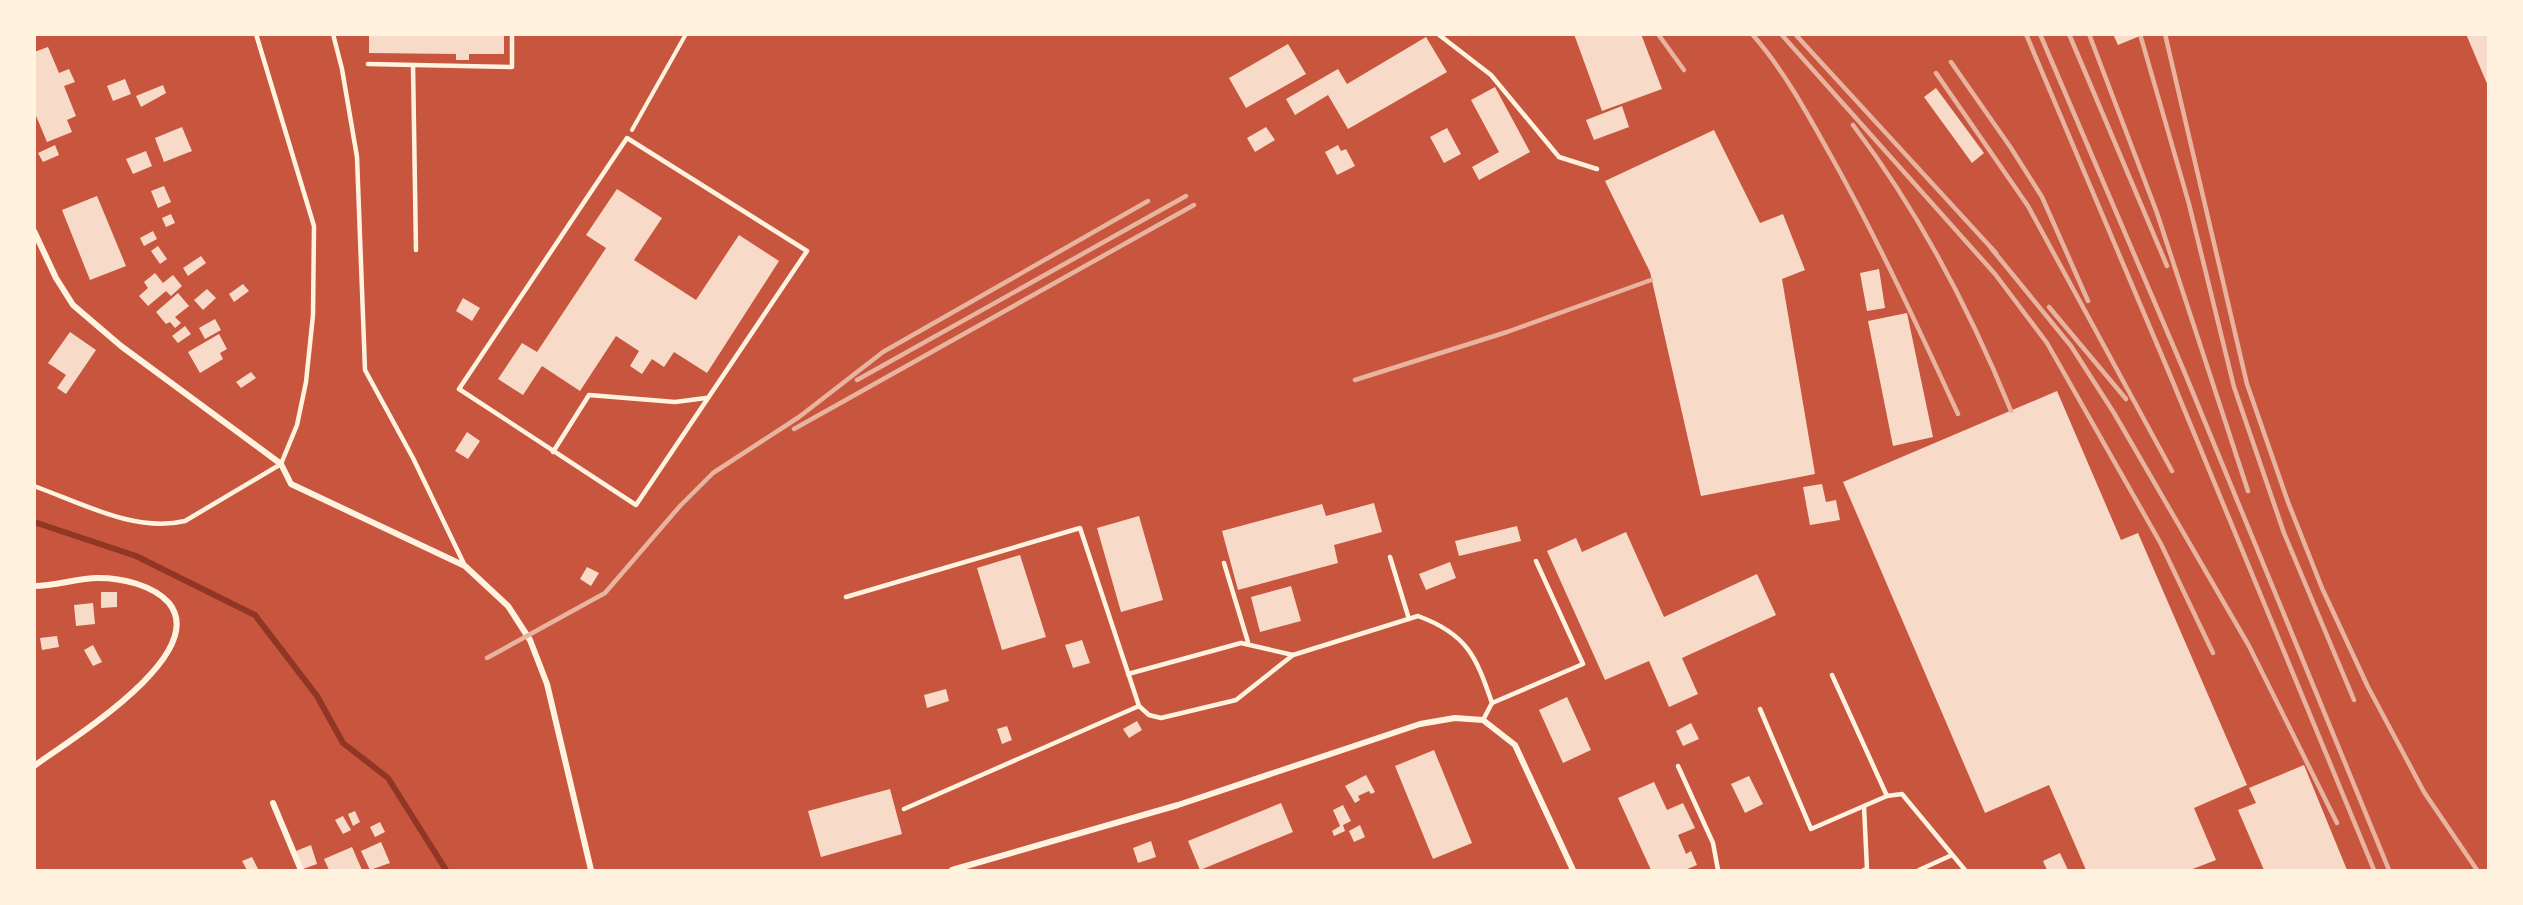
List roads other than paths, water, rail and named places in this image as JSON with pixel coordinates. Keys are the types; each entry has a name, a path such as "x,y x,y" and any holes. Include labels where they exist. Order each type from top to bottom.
{"street":[{"path":"34,231 56,278 73,304 121,346 281,464 291,484 465,566 508,606 535,652 547,684 591,870"},
{"path":"34,586 56,586 98,578 146,586 161,594 172,607 176,633 175,641 161,664 122,701 34,766"},
{"path":"952,870 1178,805 1420,724 1455,718 1483,720 1515,746 1573,870"},
{"path":"273,803 301,870"}],"lane":[{"path":"34,486 140,522 168,525 185,521 281,464 297,425 306,382 313,315 314,226 256,34"},
{"path":"333,34 342,69 357,157 365,370 413,458 465,566"},
{"path":"368,64 512,67 512,34"},
{"path":"1438,34 1491,75 1558,157 1597,169"},
{"path":"413,65 416,250"},
{"path":"627,138 807,251 706,398 636,505 459,389 627,138"},
{"path":"553,452 589,395 675,402 706,398"},
{"path":"846,597 1080,528 1139,706 1149,715 1161,718 1236,700 1293,655 1418,616 1437,623 1465,643 1480,669 1492,703"},
{"path":"1390,557 1409,619"},
{"path":"1483,720 1492,703 1583,664 1536,561"},
{"path":"1224,563 1248,642"},
{"path":"1128,674 1248,642 1293,655"},
{"path":"1832,675 1887,796"},
{"path":"904,808 1139,706"},
{"path":"1760,709 1811,829 1887,796 1902,794 1965,870"},
{"path":"1678,766 1713,843 1718,870"},
{"path":"1864,806 1867,869 1864,870"},
{"path":"1919,870 1952,855"}],"waterway":[{"path":"34,522 136,556 255,615 317,696 343,743 388,778 446,870"}],"railway":[{"path":"1658,34 1684,70"},
{"path":"1752,34 1775,62 1795,93 1848,188 1897,284 1958,414"},
{"path":"1781,34 1995,274 2047,343 2161,544 2213,653"},
{"path":"1795,34 1996,253"},
{"path":"2026,34 2170,375 2374,870"},
{"path":"2040,34 2184,371 2389,870"},
{"path":"2069,34 2167,266"},
{"path":"2089,34 2157,213 2248,491"},
{"path":"2140,34 2189,204 2234,387 2284,533 2354,700"},
{"path":"2165,34 2247,384 2288,502 2322,588 2368,687 2424,792 2477,870"},
{"path":"1951,62 2042,197 2088,301"},
{"path":"1936,73 2028,206 2172,471"},
{"path":"1853,125 1900,192 1941,263 1978,336 2011,411"},
{"path":"857,380 1186,196"},
{"path":"487,658 605,593 680,506 713,473 799,417 883,352 1148,201"},
{"path":"794,429 1194,205"},
{"path":"1991,248 2071,346 2114,413 2249,646 2337,823"},
{"path":"1355,380 1507,332 1651,280"},
{"path":"2049,307 2126,399"}]}
